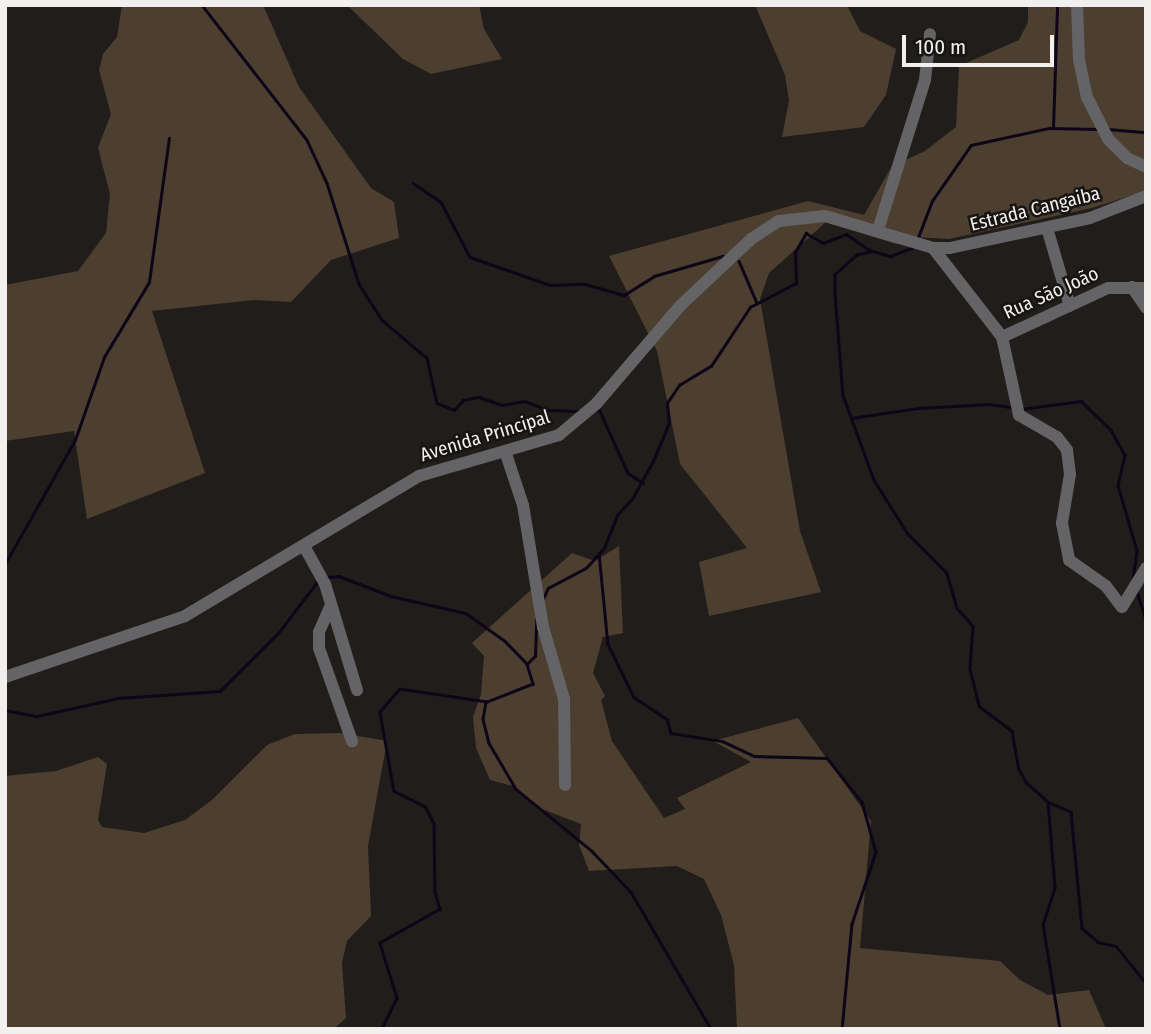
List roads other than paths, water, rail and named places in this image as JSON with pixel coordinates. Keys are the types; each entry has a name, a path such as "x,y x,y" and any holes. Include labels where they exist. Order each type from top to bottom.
{"street":[{"path":"1077,5 1079,60 1087,97 1108,139 1127,158 1146,167"},
{"path":"878,230 922,94 930,34"},
{"name":"Estrada Cangaiba","path":"933,248 962,247 1047,228 1146,196"},
{"name":"Avenida Principal","path":"5,677 185,616 419,476 551,439 580,419 653,333 765,229 786,219 816,215 878,230 933,248"},
{"path":"1047,228 1070,306"},
{"name":"Rua São João","path":"933,248 1002,337 1108,288 1139,287"},
{"path":"1139,287 1146,308"},
{"path":"1002,337 1019,415 1057,437 1067,450 1070,474 1062,523 1069,560 1107,586 1122,607 1146,568"},
{"path":"505,452 523,505 542,627 564,699 565,785"},
{"path":"304,546 331,605 357,690"},
{"path":"331,605 319,632 319,648 352,741"}],"waterway":[{"path":"202,5 307,140 327,183 359,284 382,320 427,358 437,403 454,410 463,400 479,397 502,405 525,401 547,410 577,411"},
{"path":"1053,128 1057,5"},
{"path":"917,240 932,201 971,145 1049,128 1098,129"},
{"path":"1108,129 1146,132"},
{"path":"5,564 75,440 104,357 149,282 169,138"},
{"path":"413,183 441,202 470,257 550,285 585,284 624,295 654,276 723,256"},
{"path":"543,599 548,588 586,568 604,548 617,515 632,499 653,461 669,423 667,403 679,385 711,366 750,307 796,283 795,252 806,233 823,243 846,234 870,250 890,256 912,248"},
{"path":"870,252 857,255 835,275 835,294 843,395 874,480 908,534 947,573 957,608 973,626 970,669 979,706 1012,731 1019,769 1026,782 1048,802 1071,812 1082,928 1098,942 1116,946 1146,983"},
{"path":"739,261 757,303"},
{"path":"1021,409 1081,401 1111,430 1125,455 1118,485 1137,551 1133,579"},
{"path":"851,418 918,408 989,404 1011,407"},
{"path":"599,409 628,473 643,483"},
{"path":"599,553 608,644 634,697 667,719 671,733 722,741 754,756 827,758 862,802 876,852 852,924 842,1029"},
{"path":"326,577 339,576 391,596 466,613 505,641 527,664 533,684 487,702 400,689 380,712 394,791 425,806 434,824 435,892 440,909 380,943 397,998 382,1029"},
{"path":"5,710 37,716 118,698 220,691 279,632 317,582"},
{"path":"1137,592 1146,619"},
{"path":"527,664 535,656 536,619"},
{"path":"486,702 483,719 489,743 516,789 592,851 631,892 711,1029"},
{"path":"1048,802 1055,888 1043,924 1060,1029"}]}
